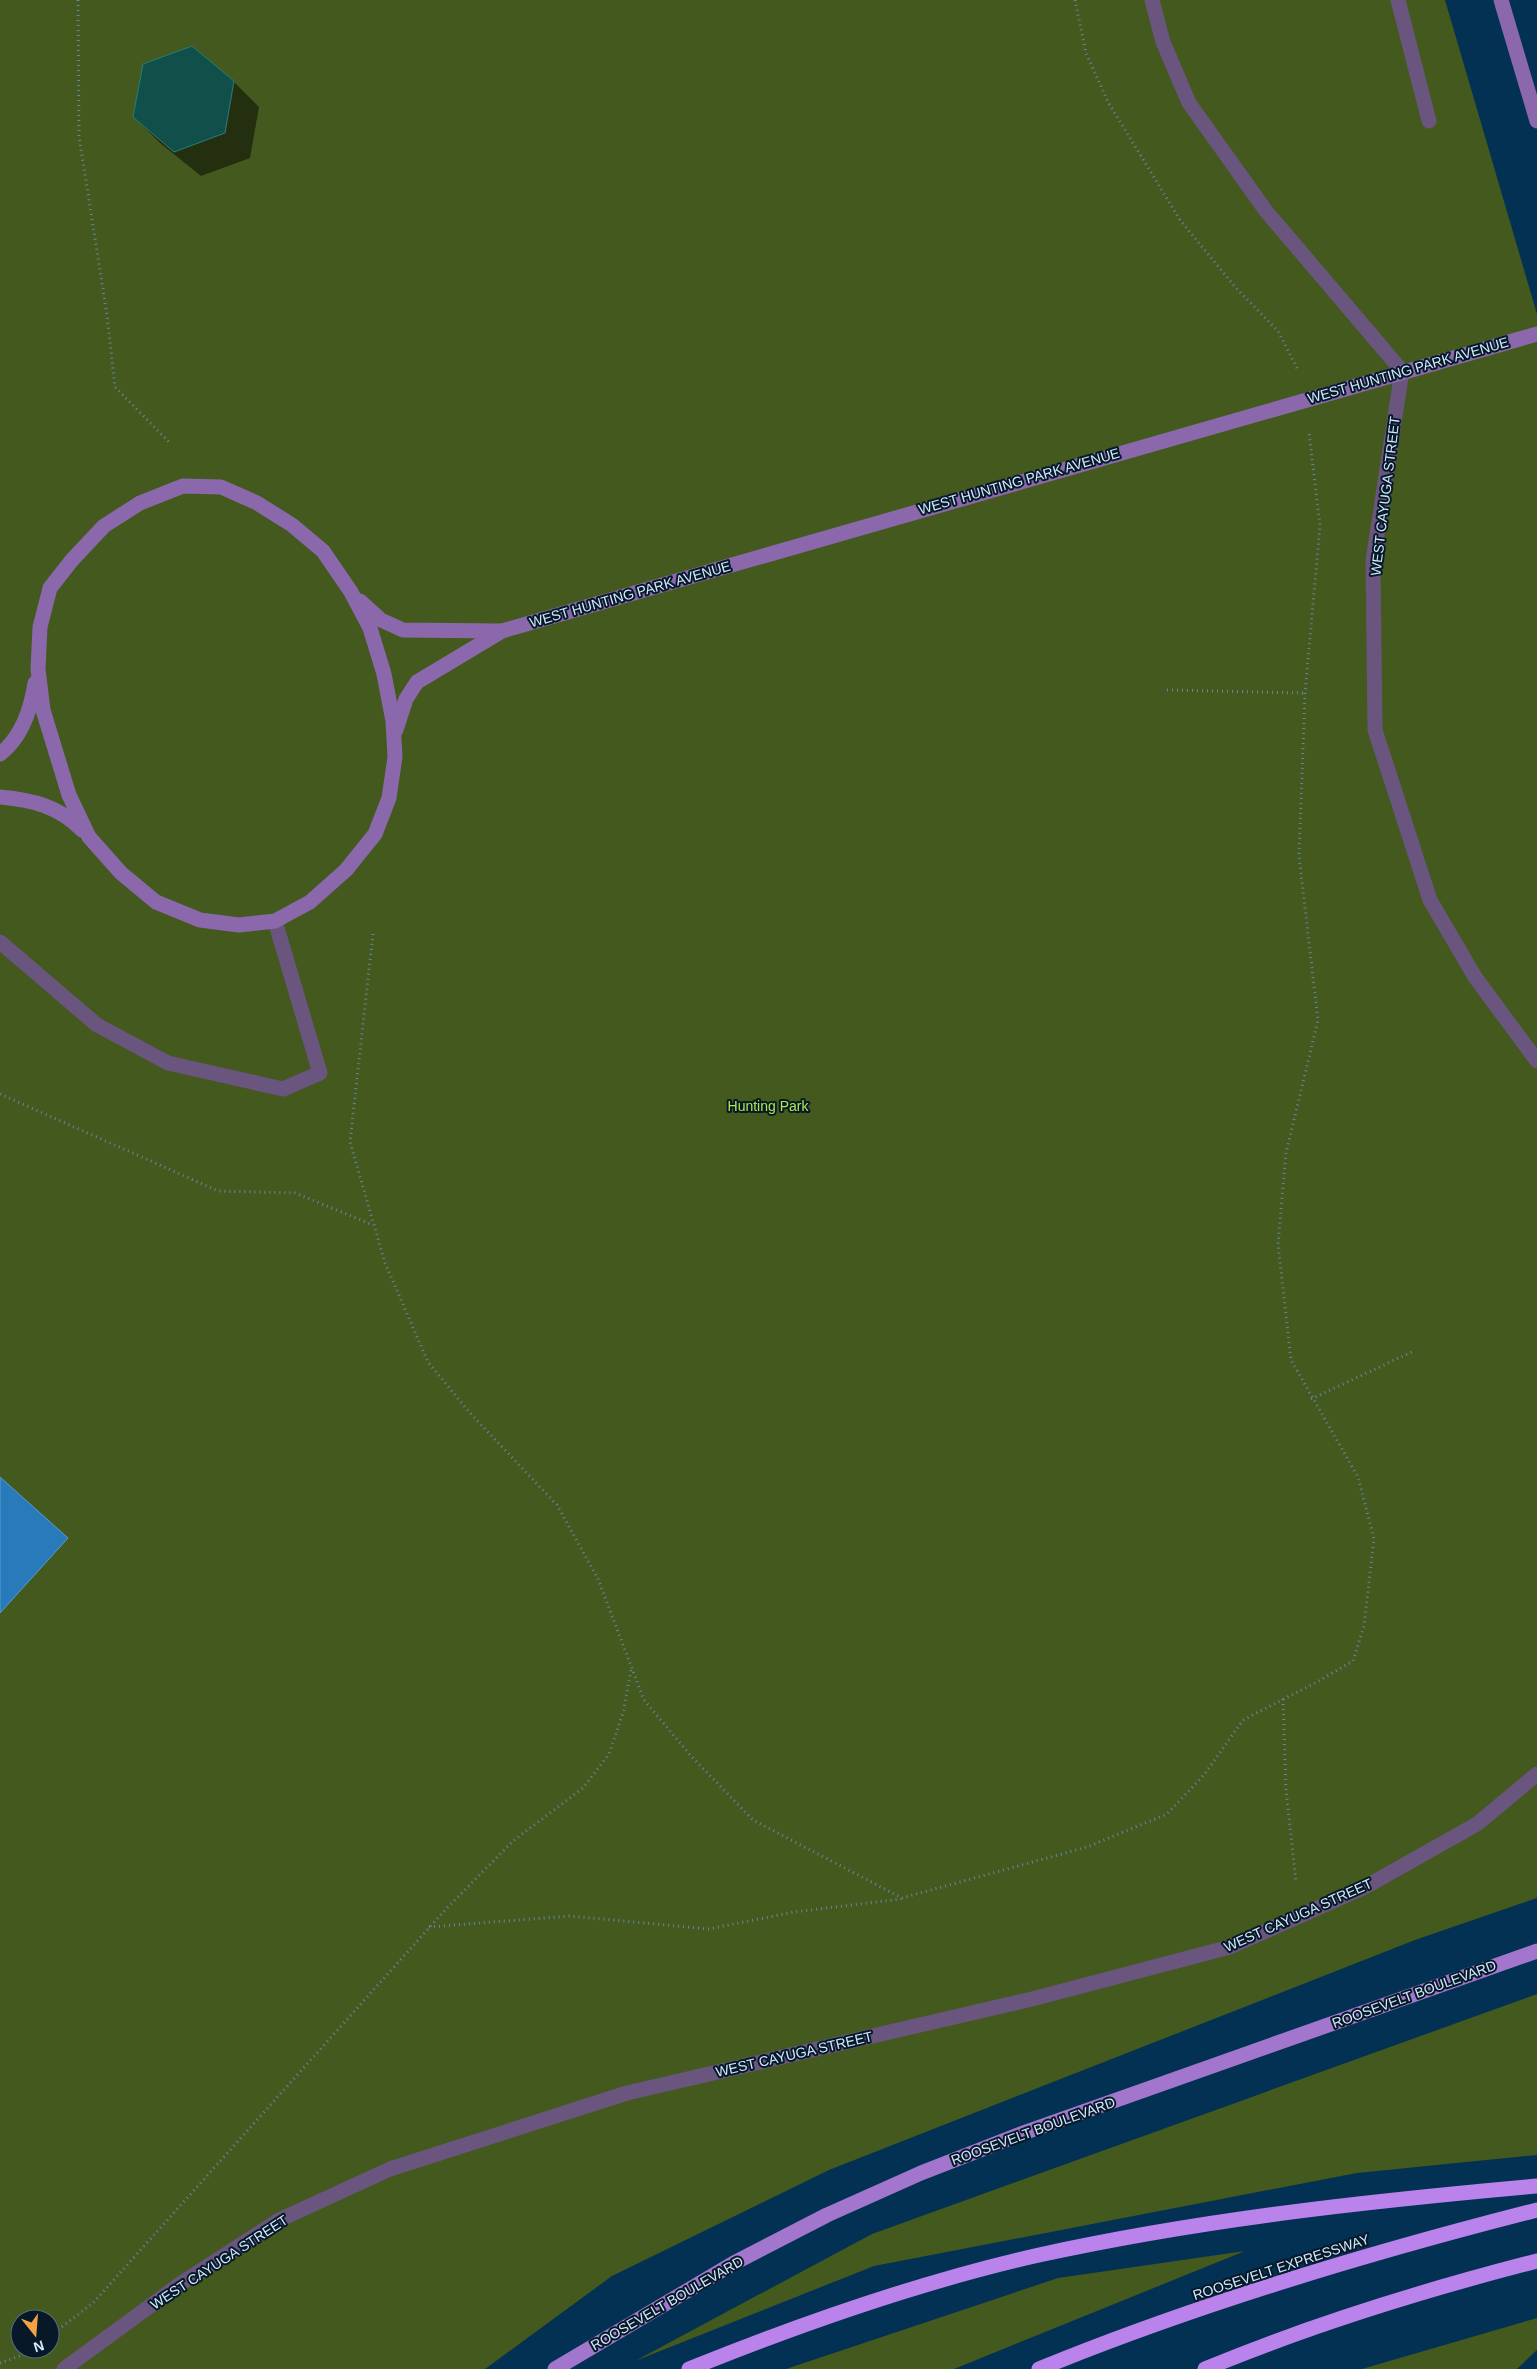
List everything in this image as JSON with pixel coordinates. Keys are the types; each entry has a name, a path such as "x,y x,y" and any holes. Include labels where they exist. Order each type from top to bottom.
{"highway":[{"path":"689,2369 759,2341 858,2306 950,2278 1039,2255 1264,2215 1366,2202 1537,2186"},
{"name":"ROOSEVELT EXPRESSWAY","path":"1039,2369 1186,2314 1318,2270 1449,2232 1537,2210"},
{"path":"1205,2369 1342,2317 1462,2280 1537,2261"}],"main road":[{"path":"1501,0 1537,121"},
{"name":"WEST HUNTING PARK AVENUE","path":"394,738 406,699 417,682 502,631 1402,371 1537,334"},
{"name":"WEST HUNTING PARK AVENUE","path":"0,754 23,726 32,701 38,669 40,627 50,588 72,560 104,526 140,503 183,486 221,487 257,503 292,525 323,551 351,592 370,628 384,674 393,721 395,757 389,798 375,834 346,870 310,902 275,920 239,925 200,920 156,902 121,873 69,816 50,807 15,798 0,797"},
{"name":"WEST HUNTING PARK AVENUE","path":"351,592 382,620 403,630 502,631"},
{"name":"WEST HUNTING PARK AVENUE","path":"38,669 43,710 55,753 69,795 89,837"},
{"name":"ROOSEVELT BOULEVARD","path":"555,2369 734,2263 827,2215 921,2173 1035,2129 1537,1951"}],"street":[{"path":"1152,0 1163,42 1189,103 1266,211 1402,371"},
{"path":"1398,0 1429,121"},
{"name":"WEST CAYUGA STREET","path":"1402,371 1373,561 1375,730 1430,900 1475,977 1537,1062"},
{"path":"0,942 97,1025 160,1059 168,1063 283,1088 320,1073 275,920"},
{"name":"WEST CAYUGA STREET","path":"64,2369 180,2284 279,2220 390,2169 627,2093 1032,1999 1230,1947 1366,1886 1477,1824 1537,1774"}],"path":[{"path":"78,0 79,136 107,316 115,387 169,442"},
{"path":"1075,0 1086,53 1108,102 1180,220 1236,288 1278,331 1298,370"},
{"path":"429,1927 570,1916 709,1929 794,1912 902,1898 1087,1847 1167,1814 1204,1775 1242,1720 1353,1661 1364,1626 1374,1539 1358,1477 1311,1398 1291,1360 1278,1244 1286,1153 1318,1020 1299,856 1305,693 1320,526 1309,432"},
{"path":"1167,690 1305,693"},
{"path":"373,934 350,1142 384,1263 428,1362 470,1413 557,1505 598,1579 644,1700 691,1756 754,1820 902,1898"},
{"path":"0,1094 218,1192 295,1193 374,1226"},
{"path":"1311,1398 1414,1351"},
{"path":"60,2328 93,2303 429,1927 513,1841 583,1788 609,1754 623,1713 632,1669"},
{"path":"1283,1699 1286,1790 1296,1882"}],"green space":[{"name":"Hunting Park","path":"0,0 1445,0 1537,314 1537,1898 1415,1940 829,2170 612,2276 485,2369 0,2369"},
{"path":"1537,1994 1537,2155 1357,2173 874,2266 635,2361 872,2234"},
{"path":"1245,2251 954,2369 786,2369 1058,2278"},
{"path":"1537,2318 1537,2350 1517,2369 1362,2369"}],"water":[{"path":"0,1477 68,1538 0,1613"}],"building":[{"path":"192,46 234,81 225,133 174,152 133,117 143,64"}]}
